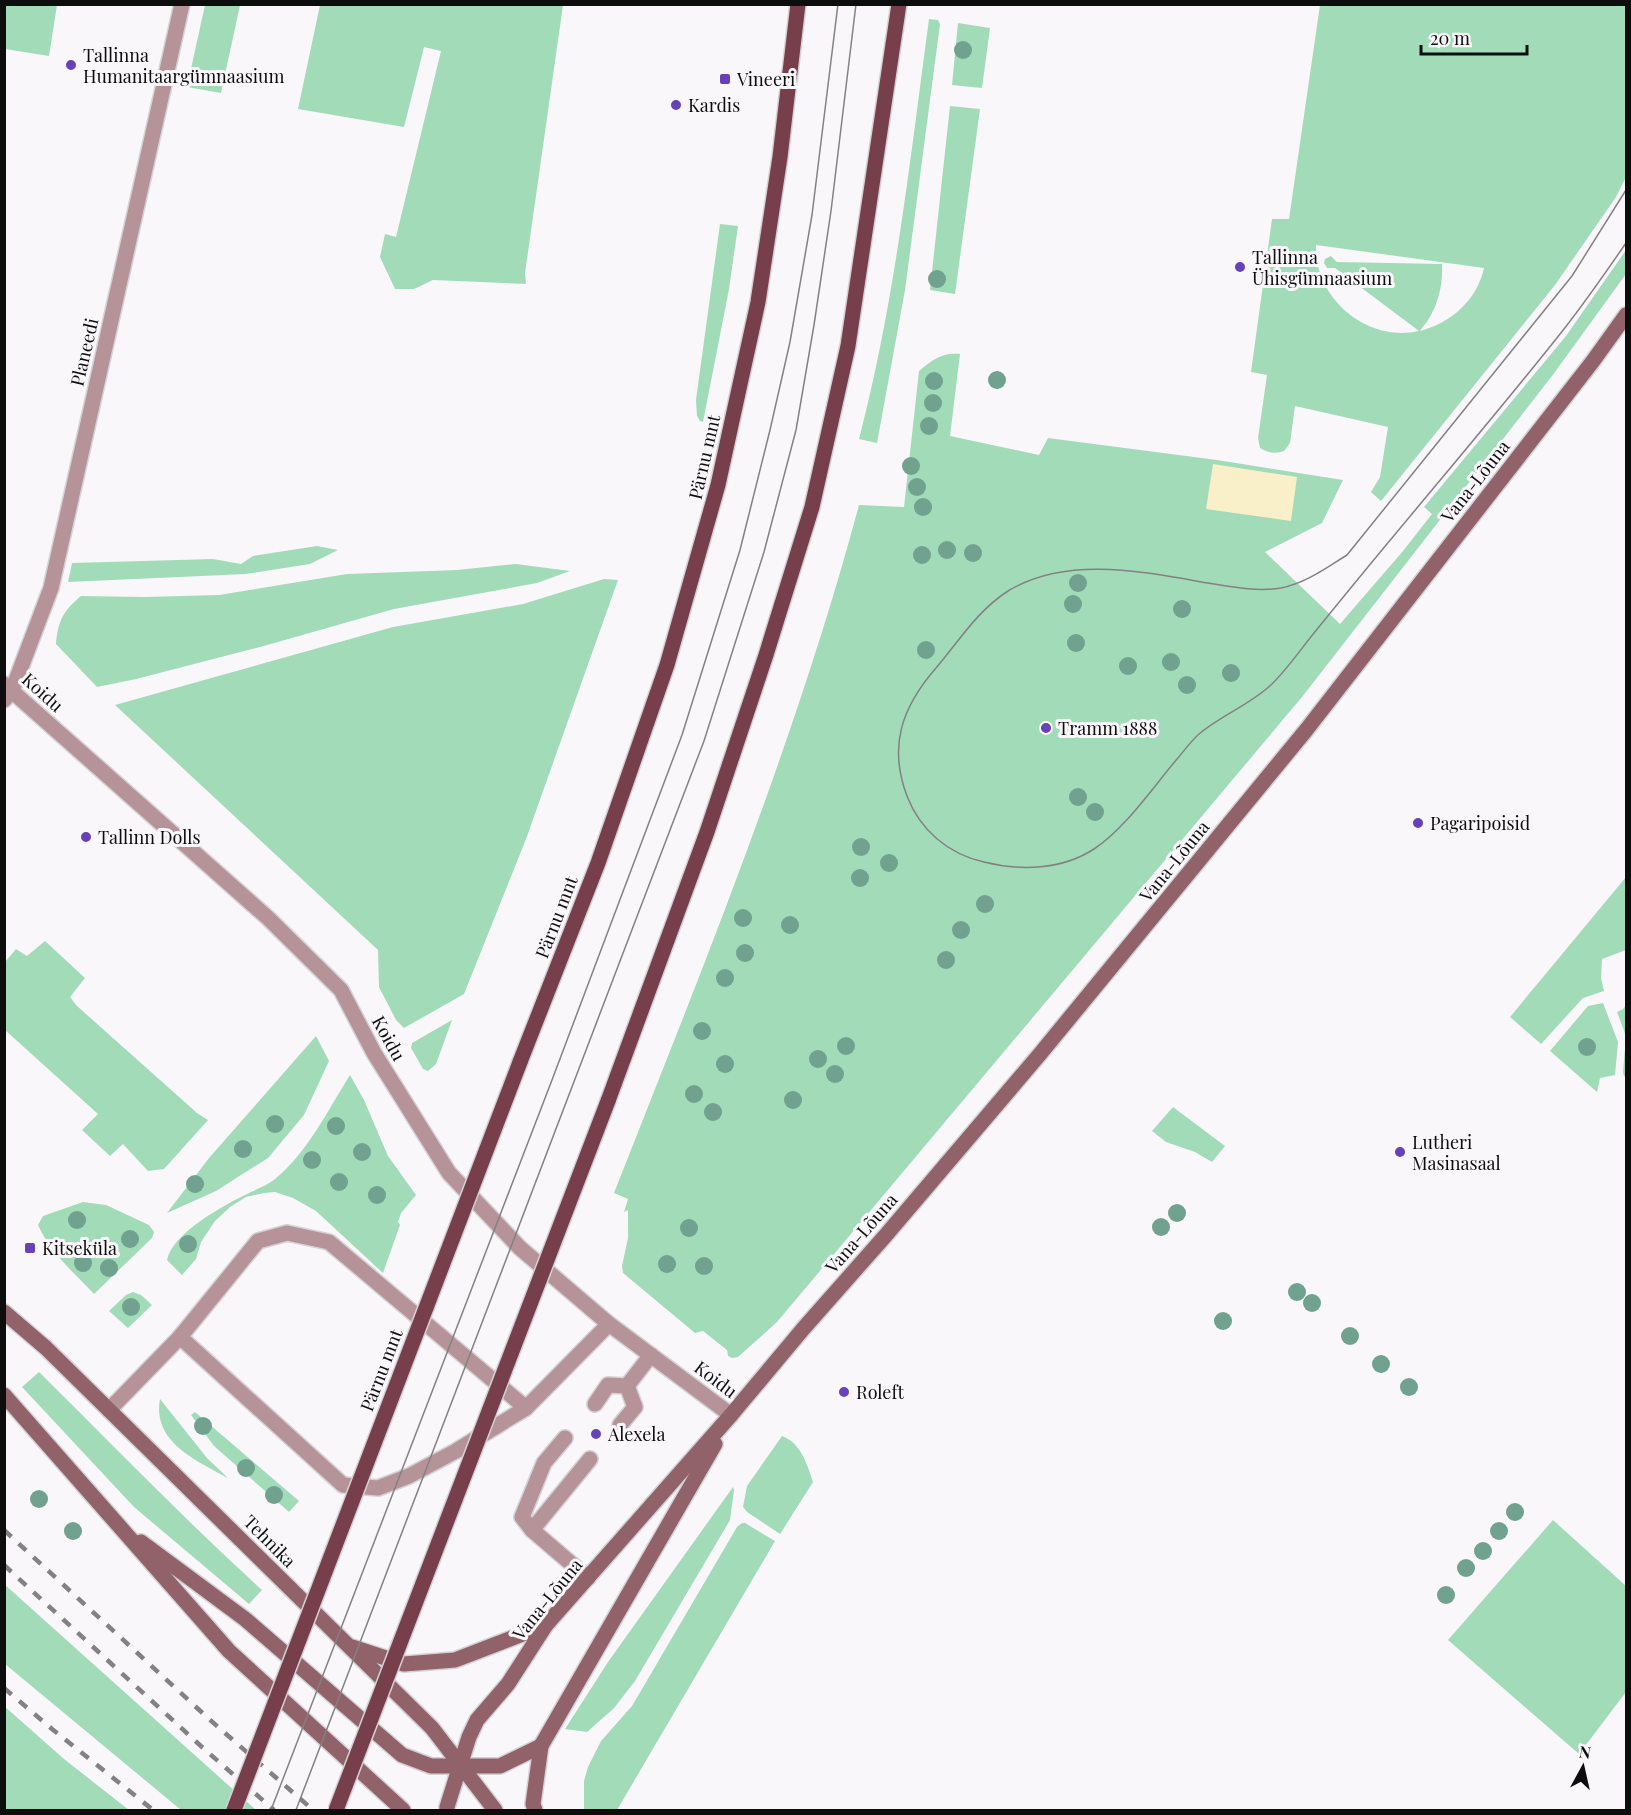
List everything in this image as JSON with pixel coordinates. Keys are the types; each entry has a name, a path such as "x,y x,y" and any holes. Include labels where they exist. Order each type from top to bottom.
{"main road":[{"name":"Pärnu mnt","path":"234,1810 598,863 668,665 718,485 758,302 780,157 798,4"},
{"path":"336,1810 608,1101 707,832 766,655 812,507 849,346 898,4"}],"street":[{"name":"Planeedi","path":"7,692 51,588 182,4"},
{"name":"Vana-Lõuna","path":"447,1810 477,1720 508,1684 546,1625 731,1415 1040,1054 1300,737 1593,361 1626,315"},
{"name":"Koidu","path":"7,692 268,918 341,990 374,1053 449,1173 520,1248 609,1324 731,1415"},
{"path":"109,1410 180,1337 258,1241 287,1233 329,1242 526,1408"},
{"name":"Tehnika","path":"4,1312 46,1348 432,1728 495,1810"},
{"path":"180,1337 343,1485 378,1488 409,1476 456,1451 526,1408 609,1324"},
{"path":"627,1386 651,1355"},
{"path":"595,1404 608,1385 627,1386"},
{"path":"620,1425 635,1407 627,1386"},
{"path":"4,1395 229,1651 403,1810"},
{"name":"Vana-Lõuna","path":"535,1810 533,1804 541,1746 731,1415"},
{"path":"565,1438 544,1463 522,1517 532,1530 588,1578"},
{"path":"532,1530 590,1460"},
{"path":"119,1527 245,1619 402,1755 431,1766 500,1766 541,1746"},
{"path":"347,1645 404,1664 455,1660 546,1625"}],"green space":[{"path":"4,5 57,5 49,56 5,49"},
{"path":"205,5 240,5 221,93 187,87"},
{"path":"320,5 563,5 525,273 526,284 433,280 414,289 395,289 380,257 385,234 396,237 441,51 424,47 404,127 298,109"},
{"path":"1320,5 1626,5 1626,177 1616,197 1555,285 1381,501 1371,492 1380,477 1388,427 1295,406 1290,443 1284,451 1272,452 1260,448 1258,438 1267,375 1251,372 1272,219 1289,219","holes":["1316,245 1484,268 1481,280 1469,300 1461,308 1442,322 1420,331 1438,300 1442,264 1337,262 1331,256 1325,259 1324,263 1327,268 1335,268 1419,331 1400,333 1381,330 1363,323 1334,299 1324,282 1318,264"]},
{"path":"929,19 938,20 940,24 905,290 877,443 859,439 872,387 892,283"},
{"path":"958,23 990,28 982,88 952,85"},
{"path":"950,106 980,109 955,294 930,290"},
{"path":"720,224 738,226 729,289 703,422 697,416 696,400"},
{"path":"1626,250 1626,274 1552,376 1302,697 777,1322 738,1357 732,1358 728,1356 727,1350 703,1331 695,1333 623,1273 622,1266 628,1238 628,1210 624,1212 628,1199 614,1193 714,938 777,766 807,680 859,505 904,507 919,371 938,358 948,354 960,354 950,436 1039,455 1048,438 1217,460 1343,480 1322,523 1265,552 1340,624 1432,514 1424,507 1566,336"},
{"path":"317,546 338,550 310,564 246,574 68,582 72,563 213,559 241,564 253,556"},
{"path":"516,564 570,571 537,583 394,609 260,647 97,687 56,644 58,629 63,617 81,596 219,595 347,574 457,570"},
{"path":"604,579 618,580 526,839 464,994 404,1028 396,1020 379,987 378,950 115,705 393,627 523,604"},
{"path":"1626,877 1626,950 1602,959 1601,978 1604,991 1583,998 1541,1044 1510,1017"},
{"path":"45,941 85,978 70,997 77,1006 197,1113 208,1120 164,1169 148,1171 123,1144 110,1156 82,1130 98,1114 5,1030 5,962 16,949 27,956"},
{"path":"1603,1003 1618,1042 1615,1075 1600,1078 1597,1092 1550,1051 1588,1006"},
{"path":"1626,1005 1626,1036 1617,1012"},
{"path":"452,1020 436,1064 428,1071 423,1069 411,1048 412,1043"},
{"path":"316,1036 329,1061 304,1115 268,1158 216,1191 167,1213 209,1158"},
{"path":"1626,1036 1626,1077 1623,1072"},
{"path":"350,1075 364,1100 388,1156 416,1195 401,1213 398,1222 400,1225 383,1273 316,1211 293,1198 275,1192 246,1197 230,1207 215,1221 201,1242 196,1259 182,1275 167,1260 179,1239 202,1220 269,1183 287,1169 307,1144"},
{"path":"1173,1107 1225,1146 1212,1162 1195,1152 1166,1142 1152,1131"},
{"path":"83,1202 106,1205 149,1225 154,1232 152,1238 94,1294 56,1253 38,1225 43,1216"},
{"path":"133,1292 141,1295 152,1305 128,1328 109,1311 126,1295"},
{"path":"39,1372 177,1510 262,1590 249,1604 134,1507 22,1387"},
{"path":"160,1399 207,1458 228,1478 191,1457 170,1438 159,1414"},
{"path":"195,1412 299,1501 289,1512 214,1446 191,1415"},
{"path":"782,1436 789,1439 799,1449 813,1482 780,1534 743,1507 747,1486"},
{"path":"733,1487 730,1520 635,1681 614,1708 587,1732 565,1729 608,1662"},
{"path":"1553,1520 1626,1586 1626,1692 1579,1754 1448,1640"},
{"path":"742,1523 775,1541 617,1810 584,1810 584,1781 601,1741 632,1706 737,1527"},
{"path":"4,1584 256,1810 181,1810 5,1664"},
{"path":"4,1706 64,1759 129,1810 5,1810"}],"sand":[{"path":"1213,464 1297,477 1291,521 1206,509"}],"tram line":[{"path":"271,1810 682,735 740,550 790,342 812,215 838,4"},
{"path":"296,1810 704,741 764,552 796,430 814,325 831,211 856,4"},
{"path":"1626,190 1572,276 1347,555 1307,579 1281,588 1235,587 1132,571 1080,570 1055,573 1031,580 997,599 969,627 924,683 907,712 899,744 899,760 901,778 919,820 947,847 971,858 1012,867 1055,865 1082,856 1105,841 1138,807 1196,737 1265,690 1284,671 1543,355 1626,243"}],"railway":[{"path":"4,1530 209,1719 313,1810"},
{"path":"4,1565 274,1810"},
{"path":"4,1688 153,1810"}],"place":[{"name":"Tallinna Humanitaargümnaasium","path":"71,65"},
{"name":"Vineeri","path":"725,79"},
{"name":"Kardis","path":"676,105"},
{"name":"Tallinna Ühisgümnaasium","path":"1240,267"},
{"name":"Tramm 1888","path":"1046,728"},
{"name":"Pagaripoisid","path":"1418,823"},
{"name":"Tallinn Dolls","path":"86,837"},
{"name":"Lutheri Masinasaal","path":"1400,1152"},
{"name":"Kitseküla","path":"30,1248"},
{"name":"Roleft","path":"844,1392"},
{"name":"Alexela","path":"596,1434"}]}
